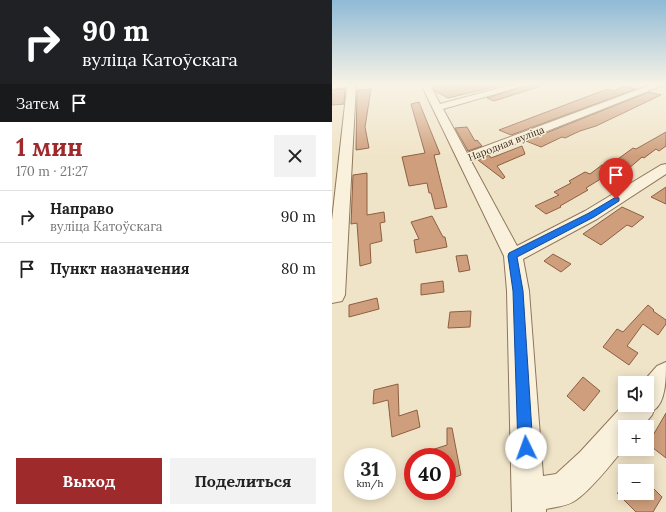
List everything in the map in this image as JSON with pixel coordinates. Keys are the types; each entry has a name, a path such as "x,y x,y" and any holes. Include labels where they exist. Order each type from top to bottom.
{"street":[{"path":"334,295 350,108"},
{"path":"437,108 513,256 518,291 528,504 564,489 591,463 636,412"},
{"name":"Народная вуліца","path":"463,159 600,108"},
{"path":"513,256 591,215 666,168"},
{"path":"654,390 666,375"}],"building":[{"path":"357,108 368,108 365,127 369,148 356,150"},
{"path":"412,108 421,108 440,154 434,155 447,207 435,209 427,183 409,186 402,157 425,153"},
{"path":"557,108 585,108 511,135 499,130"},
{"path":"609,108 634,108 596,126 565,138 562,137 541,147 526,141"},
{"path":"467,127 475,141 477,140 482,146 468,151 455,128"},
{"path":"666,132 666,146 659,151 656,149 644,158 642,157 627,170 623,168 612,177 607,175 586,188 588,190 560,206 561,207 546,214 535,206 559,195 554,192 571,183 569,181 585,172 590,174 602,165 607,167 633,148 636,149"},
{"path":"522,146 525,154 497,166 505,177 503,179 478,160 489,155 491,158"},
{"path":"367,173 367,215 384,212 385,222 380,223 382,241 370,244 371,263 360,266 357,223 351,224 353,175"},
{"path":"666,187 666,204 651,197"},
{"path":"622,207 644,217 632,227 627,225 601,245 583,234"},
{"path":"432,216 443,237 445,237 447,247 416,253 414,240 419,239 411,222"},
{"path":"553,254 571,264 561,272 544,261"},
{"path":"467,255 470,270 459,272 456,256"},
{"path":"443,281 444,292 421,295 421,284"},
{"path":"377,298 379,309 349,317 349,305"},
{"path":"648,305 654,310 653,311 666,320 666,324 658,335 643,324 627,346 638,353 629,365 603,347 617,329 623,332"},
{"path":"471,311 470,327 448,328 450,312"},
{"path":"583,377 600,391 584,411 567,396"},
{"path":"398,384 399,416 417,410 420,427 392,437 388,400 373,404 374,390"},
{"path":"666,413 666,458 654,449 654,434"},
{"path":"447,428 452,428 456,448 438,448 447,445"},
{"path":"456,449 461,475 456,477"},
{"path":"654,489 662,497 653,512 636,512 624,500 654,500"}],"route":[{"path":"526,448 518,291 513,256 591,215 616,199"}]}
